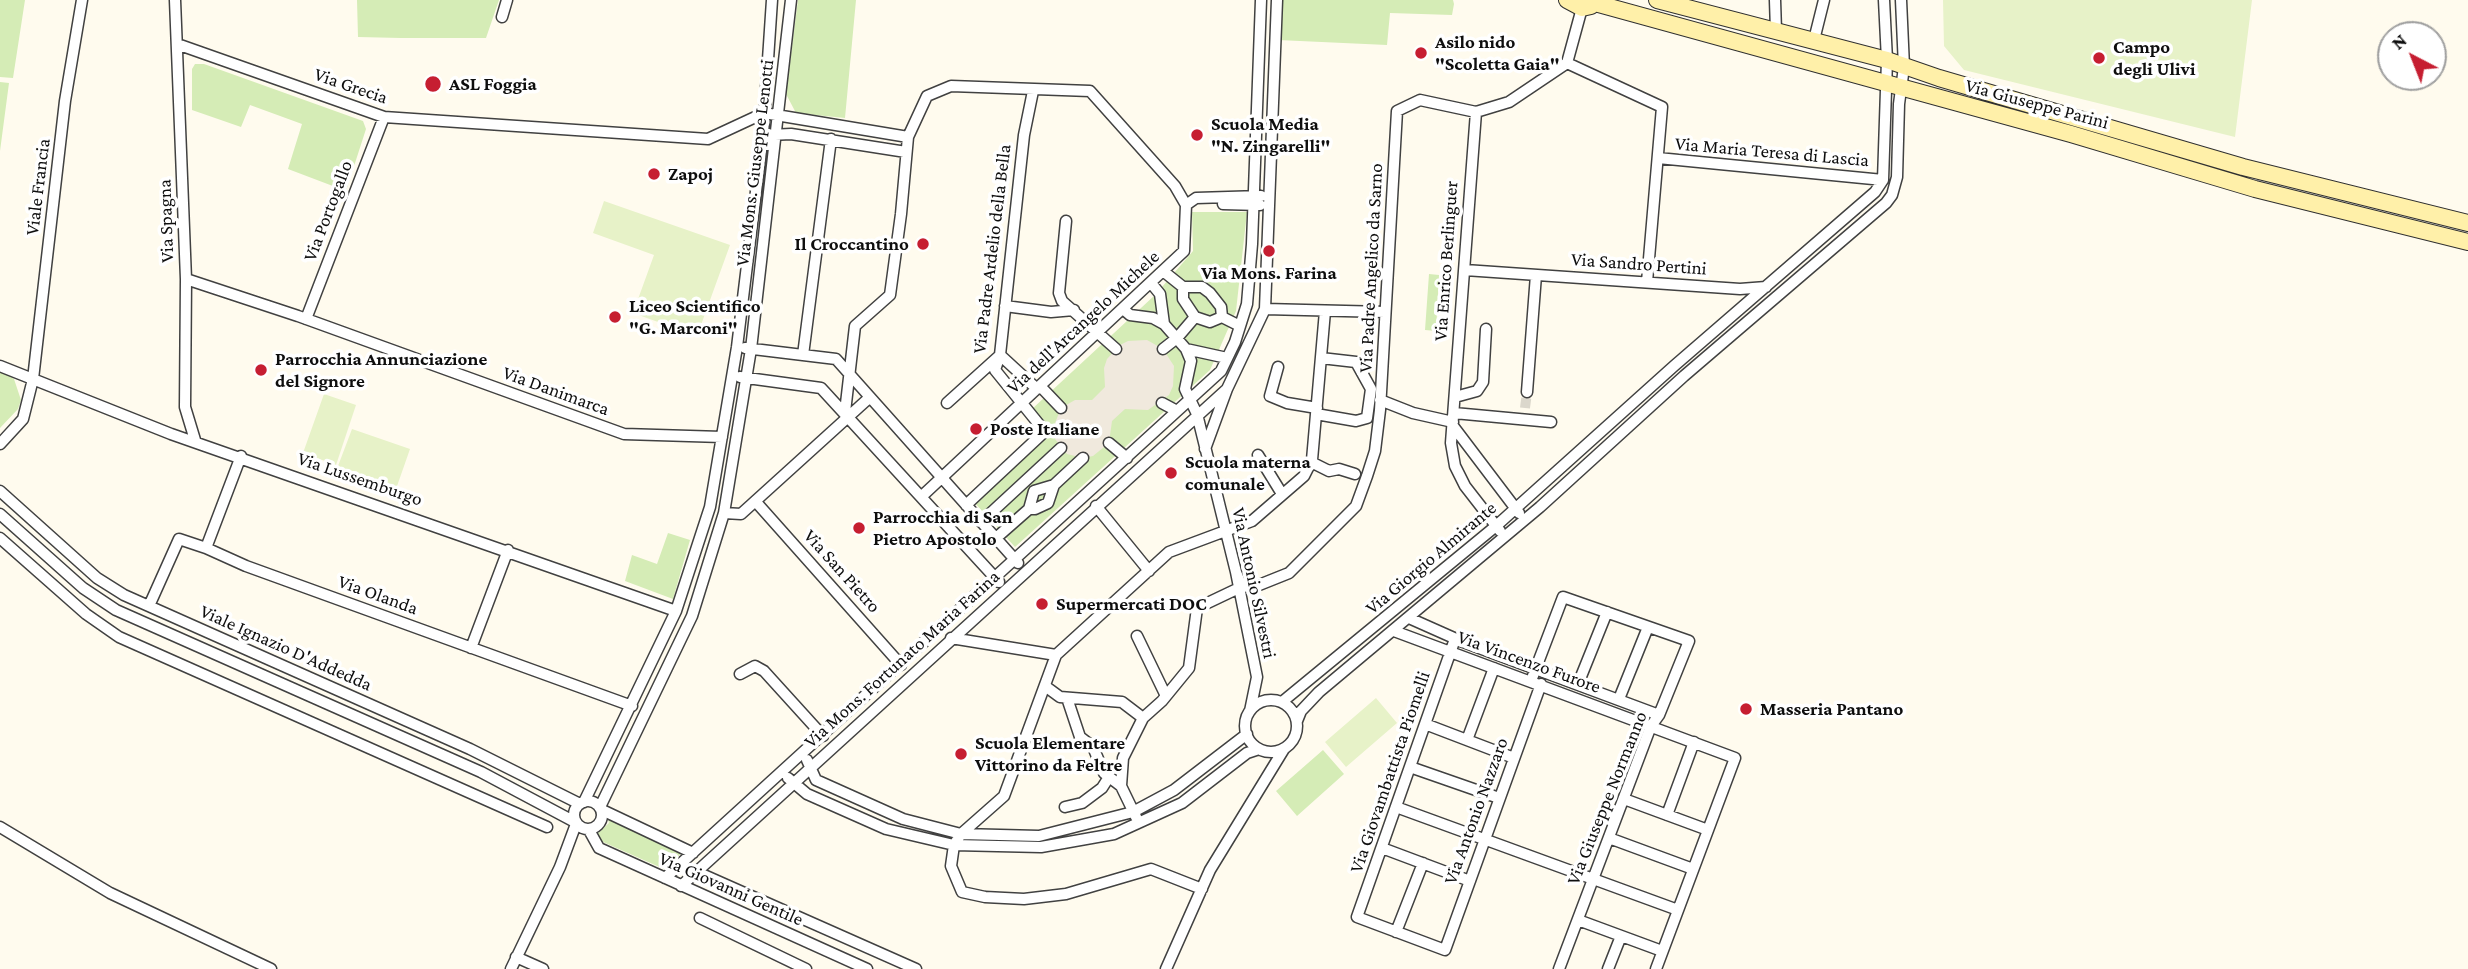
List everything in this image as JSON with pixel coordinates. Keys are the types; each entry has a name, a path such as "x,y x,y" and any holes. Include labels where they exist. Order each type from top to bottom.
{"street":[{"name":"Viale Francia","path":"0,444 23,419 33,379 65,101 82,0"},
{"name":"Via Spagna","path":"175,0 186,279 186,407 195,440"},
{"path":"502,17 507,0"},
{"path":"511,969 559,867 576,823 574,812 582,803 632,706 676,611 710,507 737,347 763,134 772,0"},
{"name":"Via Mons. Giuseppe Lenotti","path":"601,808 692,616 724,513 751,349 792,0"},
{"name":"Via Mons. Fortunato Maria Farina","path":"665,878 1221,371 1247,304 1254,200 1261,0"},
{"name":"Via Mons. Fortunato Maria Farina","path":"681,886 792,782 1227,389 1265,309 1267,200 1277,0"},
{"path":"1657,0 1887,60 2243,167 2468,223"},
{"path":"1775,0 1776,31"},
{"path":"1814,40 1824,0"},
{"path":"1453,420 1516,509 1875,192 1883,180 1887,60 1884,0"},
{"path":"1525,520 1684,376 1886,203 1896,186 1904,66 1901,0"},
{"path":"1586,3 1567,63 1662,107 1647,282"},
{"name":"Via Giuseppe Parini","path":"1586,3 1901,88 2255,189 2468,242"},
{"name":"Via Grecia","path":"177,44 384,117 708,139 764,113"},
{"name":"Via Padre Angelico da Sarno","path":"1236,572 1242,587 1259,585 1289,573 1356,506 1375,451 1397,111 1420,100 1476,112 1509,102 1567,63"},
{"path":"846,414 848,373 855,326 890,295 901,214 905,152 908,137 927,96 951,86 1090,91 1175,186 1186,205 1196,198 1267,200"},
{"name":"Via Padre Ardelio della Bella","path":"1023,402 997,376 995,370 1000,355 1024,135 1033,91"},
{"name":"Via Enrico Berlinguer","path":"1476,112 1451,443 1455,467 1465,486 1505,537"},
{"path":"764,113 908,137"},
{"name":"Via Portogallo","path":"306,319 384,117"},
{"path":"803,355 834,140 840,126"},
{"path":"763,134 791,134 905,152"},
{"path":"2166,162 2171,145"},
{"name":"Via Maria Teresa di Lascia","path":"1658,159 1883,180"},
{"name":"Via dell'Arcangelo Michele","path":"921,497 1184,251 1186,205"},
{"path":"1066,221 1059,293 1062,301 1099,331 1116,349"},
{"name":"Via Sandro Pertini","path":"1465,270 1740,289 1767,287"},
{"path":"1163,271 1183,287 1202,287 1210,293 1221,307 1222,317"},
{"path":"1527,392 1536,275"},
{"name":"Via Danimarca","path":"186,279 306,319 624,434 722,438"},
{"path":"1151,283 1160,294 1164,324"},
{"path":"1183,287 1183,299 1195,317 1210,322 1222,317 1240,326"},
{"path":"1740,289 1743,295 1741,309"},
{"path":"1005,306 1051,312 1074,310"},
{"path":"1122,309 1130,315 1153,318 1164,324 1186,349 1191,361 1185,389 1189,400"},
{"path":"1265,309 1385,312"},
{"path":"1202,889 1152,869 1066,894 1024,899 985,897 962,892 951,866 954,845 961,834 1004,796 1056,655 1170,552 1252,520 1304,476 1311,462 1325,311"},
{"path":"1163,349 1177,338 1195,317"},
{"path":"1455,397 1477,391 1483,382 1486,329"},
{"path":"737,347 836,359 1025,570"},
{"path":"1186,349 1227,358"},
{"path":"947,403 1000,355 1061,408"},
{"path":"1278,367 1270,396 1356,421 1367,418 1371,389 1356,362 1321,358"},
{"name":"Via Lussemburgo","path":"0,366 171,433 676,611"},
{"path":"732,375 821,388 1005,589"},
{"path":"1206,449 1227,389"},
{"path":"724,513 741,514 846,414 869,398"},
{"name":"Via Antonio Silvestri","path":"1189,400 1197,414 1236,572 1256,677 1250,711"},
{"path":"1380,400 1413,412 1453,420 1525,414 1551,422"},
{"path":"966,505 1041,435 1042,428 1023,402"},
{"path":"1162,403 1177,411"},
{"path":"1109,443 1127,458"},
{"path":"981,522 1061,448"},
{"path":"1258,455 1282,494"},
{"path":"206,548 241,456"},
{"path":"1034,491 1054,485 1083,458"},
{"path":"1311,462 1329,471 1339,469 1355,474"},
{"path":"1026,481 1034,491"},
{"path":"1048,503 1054,485"},
{"name":"Viale Ignazio D'Addedda","path":"0,491 97,578 151,601 222,639 392,714 582,803"},
{"path":"1028,509 1034,491"},
{"name":"Via San Pietro","path":"756,502 901,665"},
{"path":"1048,503 1061,517"},
{"path":"996,538 1028,509 1048,503"},
{"path":"1096,506 1149,571"},
{"name":"Via Giorgio Almirante","path":"1276,701 1516,509 1525,520 1319,692 1301,711 1297,722"},
{"name":"Viale Ignazio D'Addedda","path":"0,514 101,602 490,777 576,823"},
{"path":"0,538 86,614 120,637 547,828"},
{"name":"Via Olanda","path":"151,601 179,539 246,566 632,706"},
{"path":"471,648 508,550"},
{"path":"1138,823 1121,786 1122,758 1143,718 1189,668 1196,608 1239,588"},
{"name":"Via Antonio Nazzaro","path":"1396,932 1445,950 1514,758 1536,683 1536,669 1563,597 1607,612"},
{"path":"1578,684 1607,612 1648,626 1619,699"},
{"name":"Via Vincenzo Furore","path":"1409,618 1455,639 1659,715"},
{"name":"Via Giuseppe Normanno","path":"1559,969 1651,726 1659,715 1689,641 1648,626"},
{"name":"Via Vincenzo Furore","path":"1394,631 1735,758 1708,830"},
{"path":"1137,636 1166,696"},
{"path":"951,638 1056,655"},
{"path":"215,655 222,639"},
{"name":"Via Giovambattista Piomelli","path":"1396,932 1357,917 1455,639"},
{"path":"740,674 755,666 764,671 823,736"},
{"path":"1467,740 1494,668"},
{"name":"Via Antonio Silvestri","path":"1256,677 1276,701"},
{"path":"1045,686 1067,698 1122,702 1143,718"},
{"path":"1067,698 1080,737 1093,747 1104,773 1121,786"},
{"path":"1166,969 1202,889 1268,779 1284,749 1296,735 1297,722 1289,707 1276,701 1258,704 1250,711 1245,724 1247,734 1266,759 1268,779"},
{"path":"385,730 392,714"},
{"path":"1425,724 1514,758"},
{"path":"805,753 816,780 903,819 961,834 1039,836 1133,812 1174,790 1247,734"},
{"path":"1667,815 1694,742"},
{"path":"782,773 807,794 886,829 954,845 1041,847 1114,834 1182,803 1247,753 1284,749"},
{"path":"1410,767 1499,798"},
{"path":"1065,807 1082,803 1109,777"},
{"path":"1624,799 1708,830 1656,969"},
{"path":"582,803 593,802 693,853"},
{"path":"1396,807 1678,910"},
{"path":"559,867 588,830 601,823 601,808"},
{"path":"576,823 588,830"},
{"path":"0,827 110,893 271,969"},
{"name":"Via Giovanni Gentile","path":"588,830 598,848 867,969"},
{"path":"1609,838 1693,869"},
{"path":"1382,848 1470,881"},
{"path":"1396,932 1423,863"},
{"name":"Via Giovanni Gentile","path":"697,872 916,969"},
{"name":"Via Giovanni Gentile","path":"700,918 806,969"},
{"path":"1578,920 1662,951"},
{"path":"1608,969 1621,936"},
{"path":"516,957 543,969"}],"green space":[{"path":"0,0 25,0 13,78 0,77"},
{"path":"357,0 499,0 486,38 401,38 358,37"},
{"path":"798,0 856,0 845,118 796,113 786,94"},
{"path":"1283,0 1453,0 1454,4 1452,15 1390,13 1387,45 1278,40 1280,3"},
{"name":"Campo degli Ulivi","path":"1943,0 2252,0 2235,137 1964,70 1944,46"},
{"path":"195,64 204,64 363,121 366,129 346,191 288,169 302,124 250,105 241,127 192,110 192,69"},
{"path":"0,82 9,83 0,151"},
{"path":"604,201 730,245 697,336 633,313 654,255 593,233"},
{"path":"1192,212 1247,212 1236,311 1210,370 1015,547 973,501 1049,433 1032,409 1155,295 1193,251"},
{"path":"1429,274 1439,275 1436,331 1425,330"},
{"path":"0,369 14,379 21,400 18,409 0,428"},
{"path":"324,394 356,405 336,465 303,453"},
{"path":"352,429 410,449 396,489 338,466"},
{"path":"668,533 690,540 673,599 625,581 632,555 657,564"},
{"path":"1376,698 1397,723 1346,767 1325,742"},
{"path":"1323,750 1344,774 1297,816 1276,791"},
{"path":"607,816 682,853 664,869 603,842 596,835 609,823"}],"shaded area":[{"path":"1147,340 1163,349 1174,366 1173,386 1169,395 1148,410 1125,409 1112,421 1109,443 1093,456 1083,458 1067,454 1055,439 1053,428 1061,408 1075,400 1092,400 1105,387 1104,368 1107,359 1120,345 1128,341"}],"tunnel":[{"path":"1525,408 1527,392"}],"place":[{"name":"Asilo nido \"Scoletta Gaia\"","path":"1421,53"},
{"name":"Campo degli Ulivi","path":"2099,58"},
{"name":"ASL Foggia","path":"433,84"},
{"name":"Scuola Media \"N. Zingarelli\"","path":"1197,135"},
{"name":"Zapoj","path":"654,174"},
{"name":"Il Croccantino","path":"923,244"},
{"name":"Via Mons. Farina","path":"1269,251"},
{"name":"Liceo Scientifico \"G. Marconi\"","path":"615,317"},
{"name":"Parrocchia Annunciazione del Signore","path":"261,370"},
{"name":"Poste Italiane","path":"976,429"},
{"name":"Scuola materna comunale","path":"1171,473"},
{"name":"Parrocchia di San Pietro Apostolo","path":"859,528"},
{"name":"Supermercati DOC","path":"1042,604"},
{"name":"Masseria Pantano","path":"1746,709"},
{"name":"Scuola Elementare Vittorino da Feltre","path":"961,754"}]}
